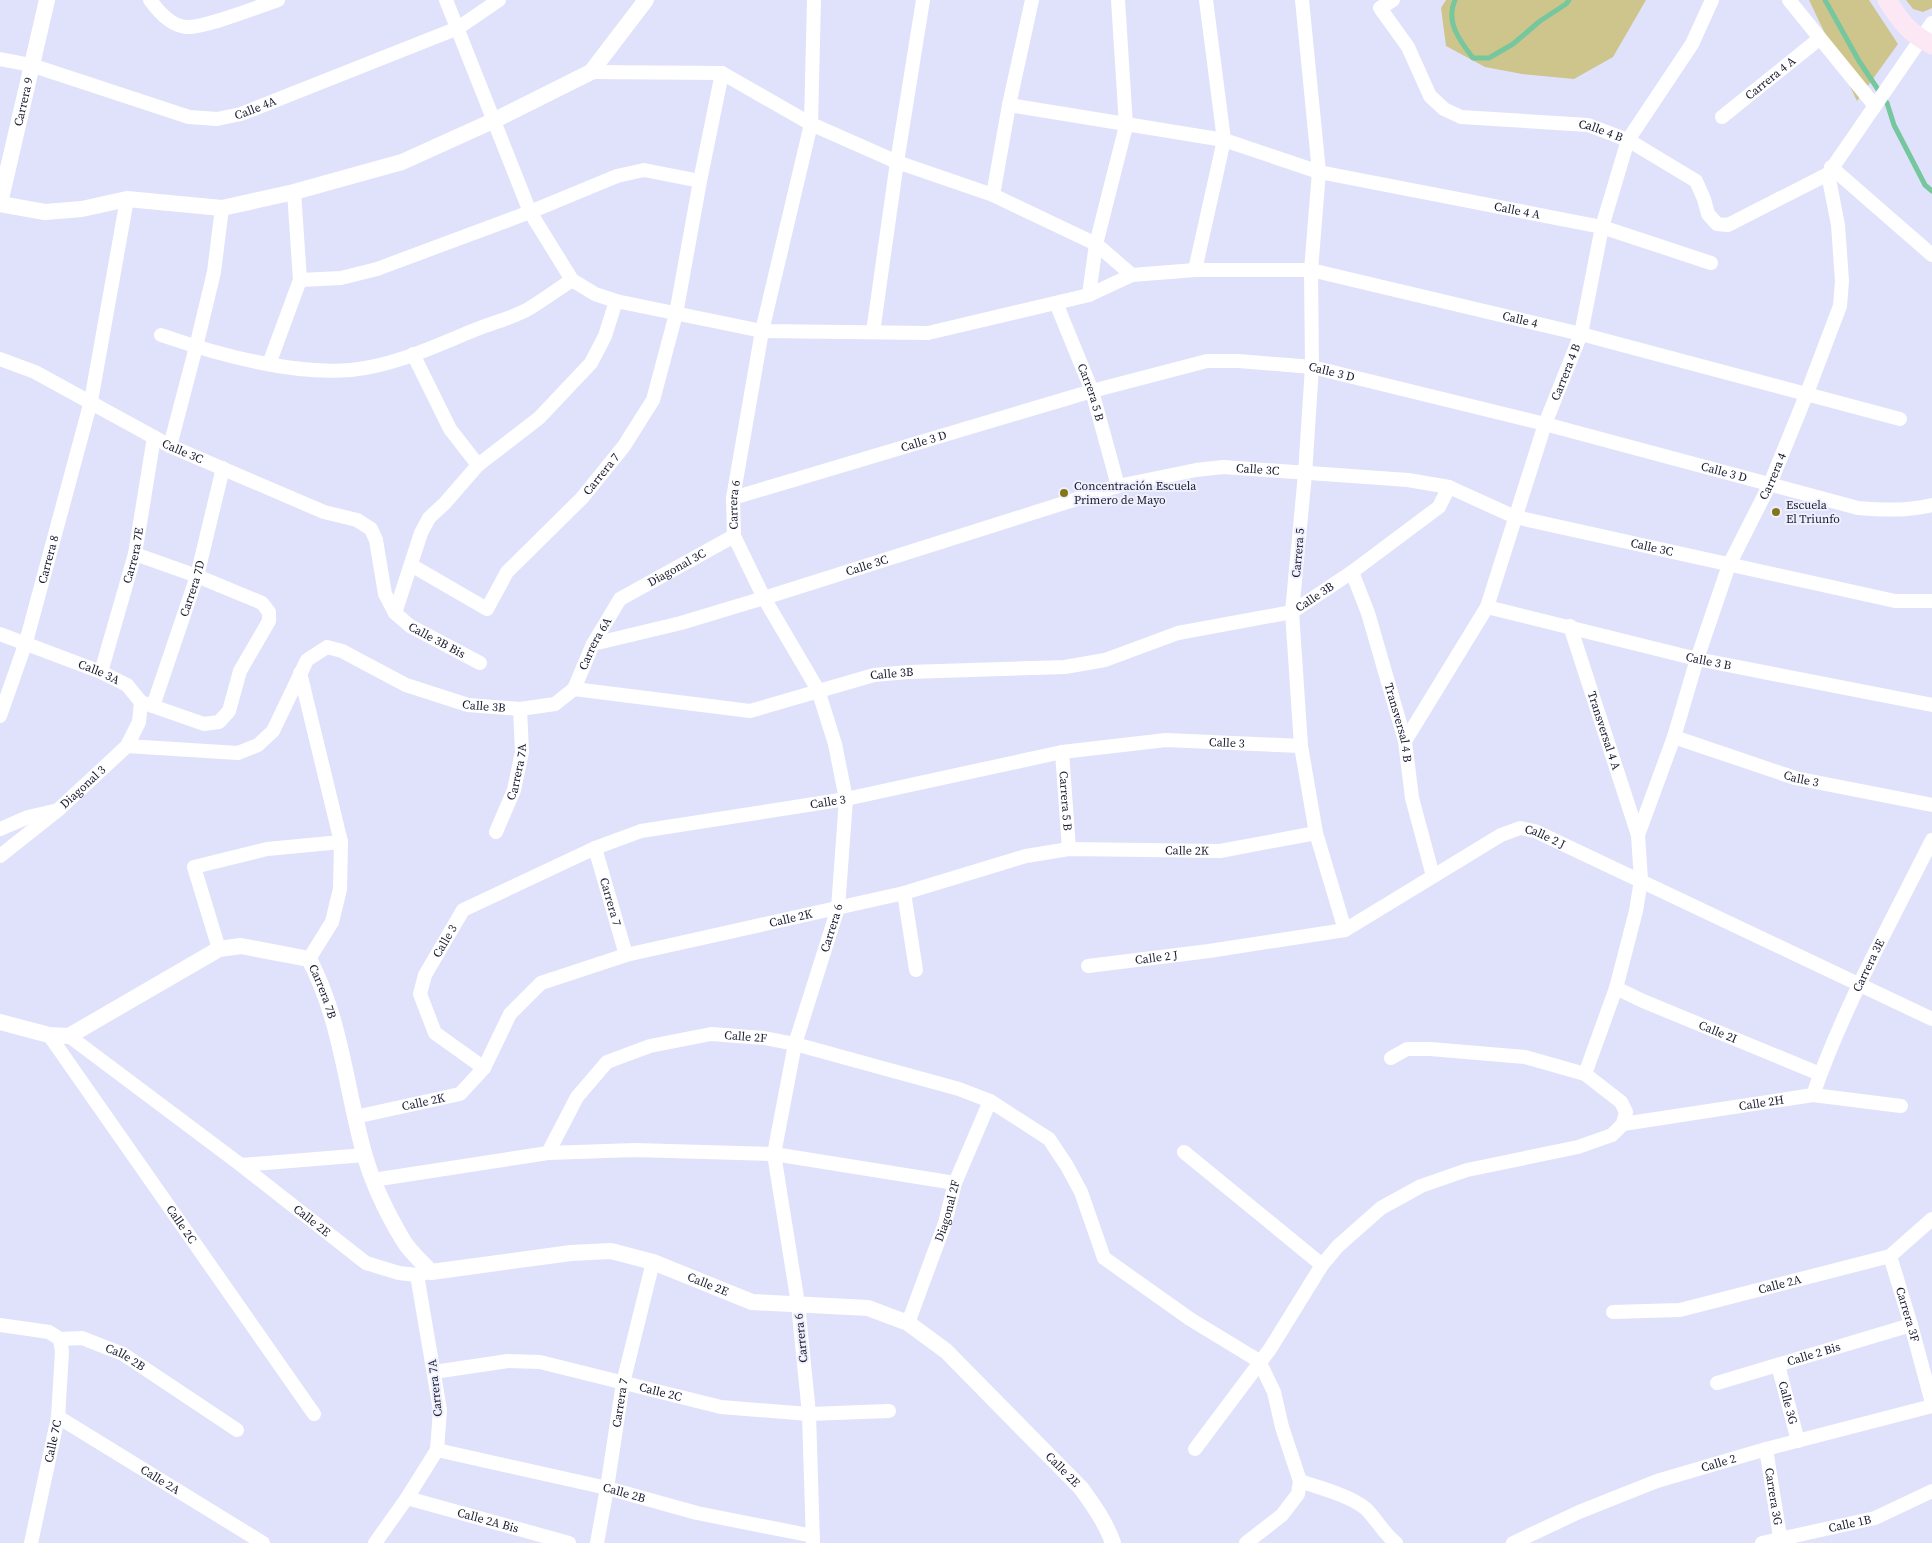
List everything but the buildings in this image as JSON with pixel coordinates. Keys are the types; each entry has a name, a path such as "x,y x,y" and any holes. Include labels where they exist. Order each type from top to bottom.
{"main road":[{"path":"1887,0 1902,25 1926,42"}],"street":[{"name":"Carrera 9","path":"0,204 47,0"},
{"path":"150,0 162,16 184,27 202,25 278,0"},
{"path":"161,335 196,347 270,364 311,370 351,370 386,364 529,308 572,280 530,212 446,0"},
{"name":"Calle 4A","path":"0,59 31,66 189,117 217,119 241,114 458,28 499,0"},
{"path":"592,72 646,0"},
{"name":"Carrera 6","path":"813,1540 809,1414 798,1304 774,1154 795,1044 838,908 846,799 835,744 818,690 764,598 734,536 733,498 762,331 811,124 814,0"},
{"path":"873,332 897,162 923,0"},
{"path":"993,195 1008,105 1032,0"},
{"path":"1089,295 1096,244 1126,126 1118,0"},
{"path":"1195,270 1224,140 1206,0"},
{"name":"Carrera 5","path":"1302,0 1319,172 1311,270 1312,367 1305,474 1292,612 1301,746 1316,833 1345,930"},
{"name":"Calle 4 B","path":"1393,0 1380,8 1408,47 1430,96 1444,109 1461,117 1588,125 1628,140 1696,181 1708,214 1717,224 1728,225 1829,171"},
{"name":"Carrera 4 B","path":"1406,740 1486,607 1545,424 1582,334 1602,227 1628,140 1692,44 1712,0"},
{"path":"1789,0 1877,104"},
{"path":"1932,23 1926,42 1892,82 1829,171 1932,255"},
{"name":"Carrera 4 A","path":"1722,117 1820,38"},
{"path":"0,204 45,212 82,209 127,200 222,208 294,192 402,162 495,120 592,72 722,73 811,124 897,162 993,195 1096,244 1132,276"},
{"name":"Carrera 7","path":"411,565 487,609 507,572 582,498 624,446 644,416 653,400 676,314 722,73"},
{"name":"Calle 4 A","path":"1008,105 1126,126 1224,140 1319,172 1602,227 1711,263"},
{"path":"300,280 341,278 377,269 530,212 617,176 644,170 700,181"},
{"name":"Carrera 4","path":"1585,1074 1616,988 1636,911 1640,880 1638,835 1674,737 1697,659 1729,565 1770,484 1840,306 1842,281 1838,225 1829,171"},
{"path":"270,364 300,280 294,192"},
{"name":"Carrera 8","path":"0,716 26,642 91,401 127,200"},
{"path":"170,446 214,272 222,208"},
{"name":"Calle 4","path":"572,280 595,294 616,301 762,331 928,333 1089,295 1132,276 1195,270 1311,270 1582,334 1900,419"},
{"path":"395,613 421,533 429,518 445,504 478,465 539,418 591,364 605,336 616,301"},
{"name":"Carrera 5 B","path":"1056,303 1092,391 1118,486"},
{"path":"413,354 450,429 478,465"},
{"name":"Calle 3C","path":"0,359 35,372 170,446 324,512 357,520 371,529 376,540 385,594 395,613"},
{"name":"Calle 3 D","path":"733,498 1092,391 1207,360 1312,367 1545,424 1858,508 1905,510 1932,505"},
{"name":"Carrera 7E","path":"101,672 135,554 154,437"},
{"name":"Calle 3C","path":"593,644 681,623 1118,486 1196,470 1223,467 1408,480 1449,487 1516,517 1895,601 1932,602"},
{"name":"Carrera 7D","path":"147,704 196,576 224,468"},
{"name":"Calle 3B","path":"300,673 307,660 327,647 342,651 406,685 468,705 520,709 555,704 574,689 750,711 874,675 908,672 1065,667 1105,660 1178,633 1292,612 1352,572 1439,507 1449,487"},
{"name":"Diagonal 3C","path":"620,599 734,536"},
{"path":"135,554 196,576"},
{"name":"Transversal 4 B","path":"1352,572 1368,613 1406,740 1412,798 1433,876"},
{"name":"Calle 3A","path":"0,634 26,642 101,672 127,685 147,704 204,724 219,722 228,711 240,671 269,621 269,612 262,603 196,576"},
{"name":"Carrera 6A","path":"574,689 593,644 620,599"},
{"name":"Calle 3 B","path":"1486,607 1570,626 1697,659 1932,705"},
{"name":"Calle 3B Bis","path":"395,613 410,626 480,663"},
{"name":"Transversal 4 A","path":"1570,626 1638,835"},
{"path":"127,746 238,753 258,744 273,731 300,673"},
{"name":"Carrera 7B","path":"300,673 341,842 340,889 332,922 309,960 319,979 330,1010 364,1155 404,1242 424,1274"},
{"name":"Diagonal 3","path":"0,856 58,810 127,746 147,704"},
{"name":"Carrera 7A","path":"496,832 514,790 522,752 520,709"},
{"name":"Calle 3","path":"1674,737 1795,778 1932,805"},
{"name":"Calle 3","path":"484,1068 435,1033 420,994 425,975 463,910 595,848 641,831 846,799 1062,752 1166,740 1301,746"},
{"name":"Carrera 5 B","path":"1062,752 1069,849"},
{"path":"0,829 28,817 58,810"},
{"name":"Calle 2 J","path":"1088,966 1209,951 1345,930 1501,835 1520,828 1535,831 1932,1020"},
{"name":"Calle 2K","path":"355,1117 460,1094 484,1068 510,1014 541,983 626,955 904,892 1026,856 1069,849 1220,851 1316,833"},
{"name":"Carrera 3E","path":"1813,1095 1820,1074 1860,986 1932,840"},
{"path":"219,949 194,867 267,849 341,842"},
{"name":"Carrera 7","path":"595,848 626,955"},
{"path":"904,892 916,970"},
{"path":"0,1022 48,1035 69,1036 219,949 241,946 309,960"},
{"name":"Calle 2I","path":"1616,988 1820,1074"},
{"name":"Calle 2F","path":"548,1153 577,1097 607,1062 650,1046 711,1034 764,1038 795,1044 959,1089 990,1101 1049,1139 1081,1192 1104,1258 1190,1319 1259,1361"},
{"name":"Calle 2C","path":"48,1035 314,1414"},
{"name":"Calle 2E","path":"69,1036 241,1165 366,1263 399,1273 424,1274 571,1253 611,1251 652,1262 752,1302 868,1308 908,1323 946,1351 1055,1460 1081,1488 1096,1509 1110,1532 1113,1543"},
{"path":"1194,1449 1270,1349 1322,1265 1338,1246 1381,1208 1421,1186 1467,1170 1578,1147 1612,1135 1623,1124 1626,1112 1621,1102 1585,1074 1525,1057 1449,1050 1407,1049 1391,1058"},
{"name":"Calle 2H","path":"1623,1124 1813,1095 1901,1106"},
{"name":"Diagonal 2F","path":"908,1323 945,1223 955,1183 990,1101"},
{"path":"374,1180 548,1153 635,1150 774,1154 955,1183"},
{"path":"1184,1152 1322,1265"},
{"path":"241,1165 364,1155"},
{"name":"Calle 2A","path":"1613,1312 1680,1310 1890,1256 1932,1219"},
{"name":"Carrera 3F","path":"1890,1256 1932,1405"},
{"name":"Carrera 7","path":"597,1543 608,1488 623,1383 652,1262"},
{"name":"Carrera 7A","path":"374,1543 407,1498 437,1450 440,1410 434,1372 424,1274"},
{"name":"Calle 2B","path":"0,1325 49,1332 60,1339 82,1338 123,1354 237,1430"},
{"name":"Calle 2 Bis","path":"1717,1383 1911,1325"},
{"name":"Calle 7C","path":"31,1543 58,1417 62,1352 60,1339"},
{"name":"Calle 2C","path":"434,1372 508,1361 540,1362 721,1407 809,1414 889,1412"},
{"path":"1246,1543 1282,1515 1298,1494 1300,1481 1282,1427 1274,1392 1259,1361"},
{"name":"Calle 3G","path":"1778,1365 1798,1441"},
{"name":"Calle 2","path":"1513,1543 1579,1512 1657,1481 1766,1449 1932,1405"},
{"name":"Calle 2A","path":"58,1417 263,1543"},
{"name":"Carrera 3G","path":"1766,1449 1781,1541"},
{"name":"Calle 2B","path":"437,1450 608,1488 697,1513 813,1540"},
{"path":"1300,1481 1336,1493 1365,1508 1386,1536 1396,1543"},
{"name":"Calle 1B","path":"1762,1543 1781,1541 1875,1518 1932,1491"},
{"name":"Calle 2A Bis","path":"407,1498 569,1543"}],"shaded area":[{"path":"1446,0 1646,0 1613,57 1574,79 1522,74 1485,67 1446,46 1441,8"},
{"path":"1809,0 1869,0 1898,44 1857,101"},
{"path":"1906,0 1932,0 1932,8 1923,12 1913,9"}],"waterway":[{"path":"1455,0 1452,8 1455,31 1473,58 1489,58 1513,44 1569,0"},
{"path":"1825,0 1859,61 1887,103 1894,125 1925,185 1932,191"}],"place":[{"name":"Concentración Escuela Primero de Mayo","path":"1064,493"},
{"name":"Escuela El Triunfo","path":"1776,512"}]}
